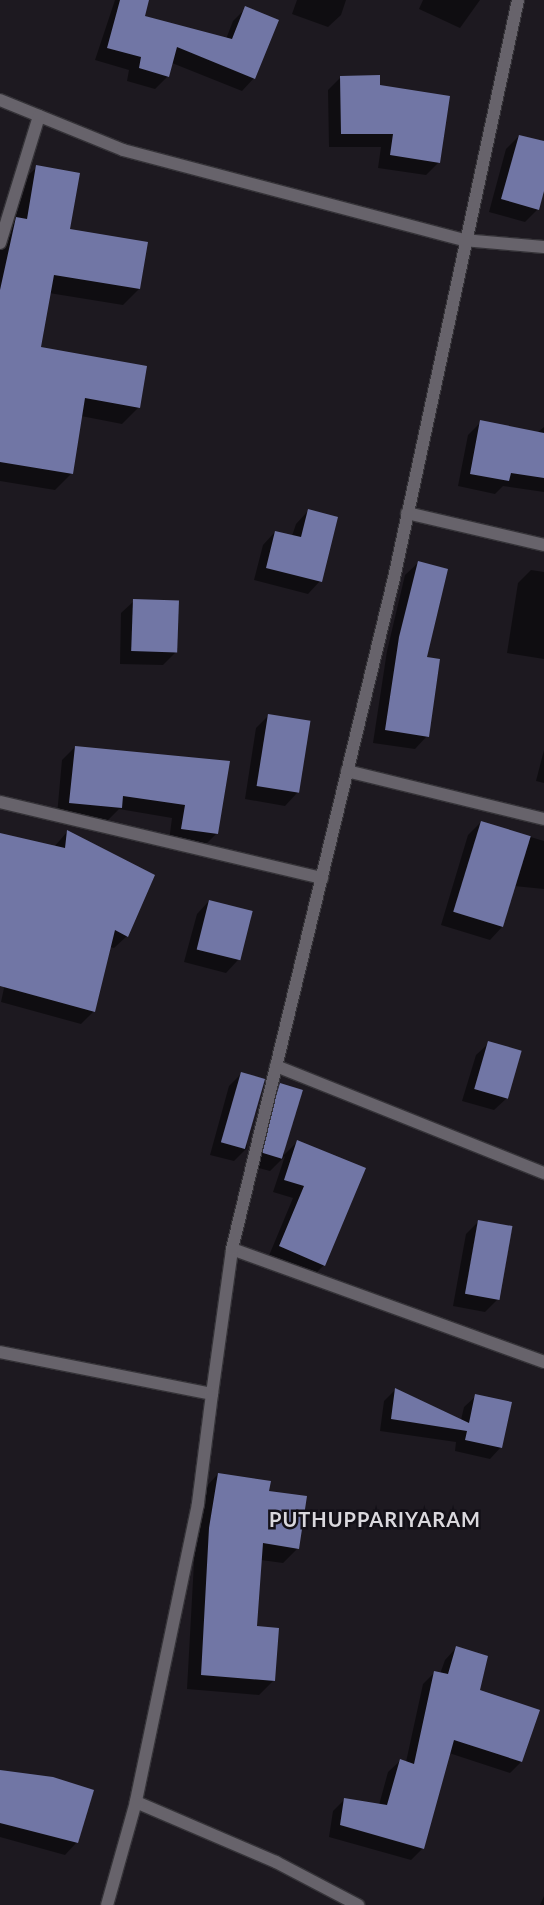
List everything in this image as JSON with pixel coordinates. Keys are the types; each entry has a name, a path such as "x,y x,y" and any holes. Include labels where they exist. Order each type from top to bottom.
{"street":[{"path":"107,1905 136,1802 198,1504 232,1249 322,878 407,513 463,240 518,0"},
{"path":"0,100 124,150 463,240 544,247"},
{"path":"0,242 39,116"},
{"path":"407,513 544,545"},
{"path":"347,771 544,819"},
{"path":"0,802 322,878"},
{"path":"276,1066 544,1173"},
{"path":"232,1249 544,1362"},
{"path":"0,1352 212,1394"},
{"path":"136,1802 276,1862 358,1905"}],"building":[{"path":"120,0 149,0 145,16 232,39 245,6 279,20 255,79 177,47 169,77 139,68 141,57 107,48"},
{"path":"380,75 380,85 450,96 440,163 390,155 393,134 341,134 340,76"},
{"path":"519,135 544,141 544,191 539,210 501,199"},
{"path":"36,165 80,173 70,229 148,242 140,289 54,275 41,347 147,366 140,408 85,398 73,474 0,462 0,290 16,217 27,219"},
{"path":"480,420 544,433 544,478 511,473 509,481 470,474"},
{"path":"308,509 338,517 322,582 266,568 275,531 301,537"},
{"path":"418,561 448,569 427,657 440,659 429,737 385,730 399,637"},
{"path":"133,599 179,601 177,653 131,651"},
{"path":"268,714 310,721 299,793 257,786"},
{"path":"75,746 230,761 218,834 181,829 185,805 123,796 122,808 69,803"},
{"path":"481,821 531,836 503,927 453,912"},
{"path":"67,830 155,875 128,937 115,930 95,1012 0,986 0,833 65,848"},
{"path":"209,900 253,911 240,960 197,949"},
{"path":"488,1041 522,1051 508,1099 474,1089"},
{"path":"241,1072 265,1079 245,1149 221,1142"},
{"path":"280,1083 303,1090 282,1159 259,1152"},
{"path":"297,1140 366,1168 325,1266 279,1246 304,1186 284,1180"},
{"path":"478,1220 512,1226 499,1300 465,1294"},
{"path":"395,1388 469,1423 475,1394 512,1402 502,1448 465,1440 467,1431 391,1419"},
{"path":"218,1473 271,1481 269,1491 307,1496 299,1549 263,1543 257,1626 279,1628 275,1681 201,1675 209,1528"},
{"path":"456,1646 488,1656 480,1690 540,1710 522,1762 454,1740 424,1849 340,1825 344,1798 387,1805 400,1759 414,1764 434,1671 448,1674"},
{"path":"0,1770 53,1777 94,1790 78,1843 0,1823"}],"district":[{"name":"PUTHUPPARIYARAM","path":"375,1519"}]}
